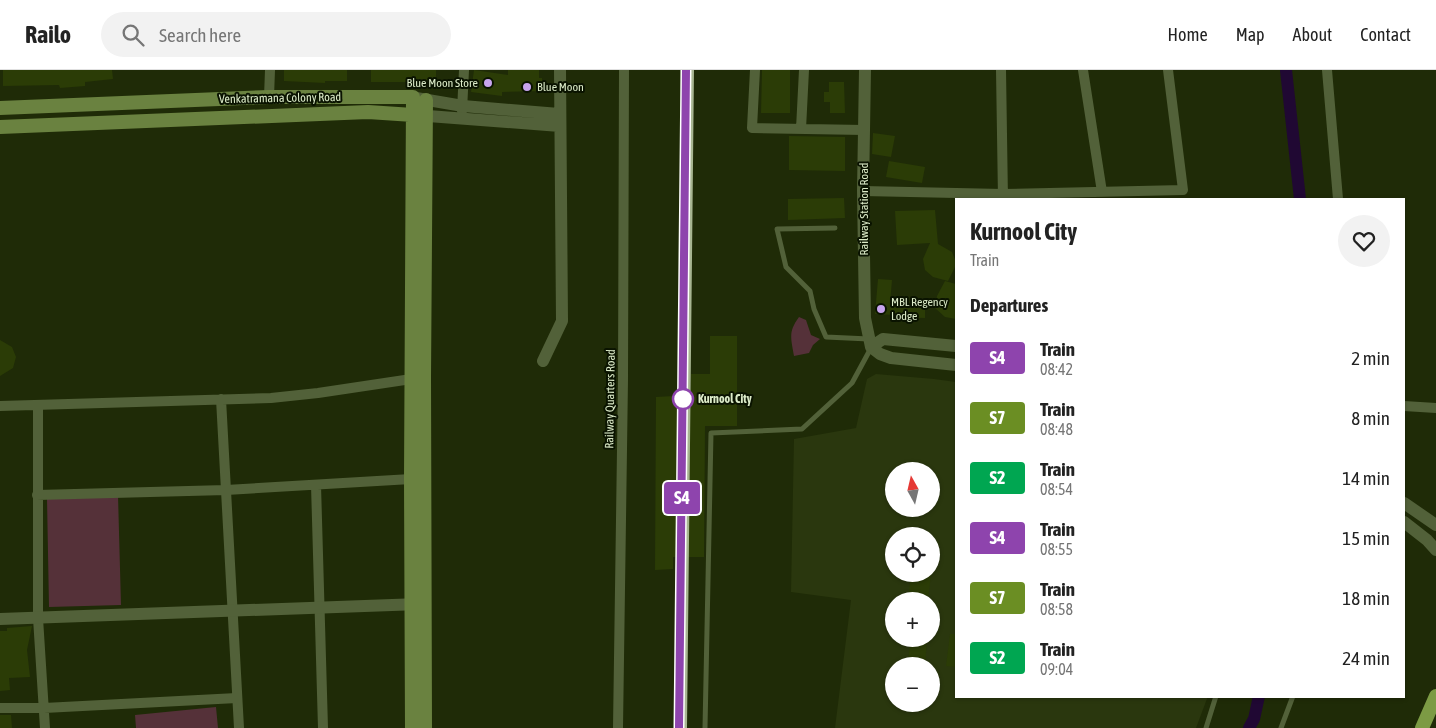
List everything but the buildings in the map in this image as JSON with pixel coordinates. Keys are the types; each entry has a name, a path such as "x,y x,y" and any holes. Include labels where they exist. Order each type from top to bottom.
{"main road":[{"name":"Venkatramana Colony Road","path":"0,108 269,97 420,98"},
{"path":"412,728 418,605 420,98"},
{"path":"0,127 368,112 420,115"},
{"path":"418,378 411,479 426,728"},
{"path":"1422,728 1436,696"}],"street":[{"path":"269,97 270,70"},
{"path":"461,119 464,70"},
{"path":"543,361 562,321 560,70"},
{"name":"Railway Quarters Road","path":"618,728 623,370 624,70"},
{"path":"755,70 752,128 864,130"},
{"path":"802,129 804,70"},
{"name":"Railway Station Road","path":"865,70 863,191 865,318 870,343"},
{"path":"1001,70 1003,196"},
{"path":"1083,70 1102,192"},
{"path":"863,191 1003,196 1183,190 1168,70"},
{"path":"1327,70 1338,198"},
{"name":"Venkatramana Colony Road","path":"420,98 560,120"},
{"path":"420,115 461,119 560,120"},
{"path":"955,346 883,339 870,343 880,354 891,358 955,365"},
{"path":"0,406 271,398 418,378"},
{"path":"221,399 239,728"},
{"path":"38,405 38,618 45,728"},
{"path":"1405,406 1436,408"},
{"path":"37,495 226,490 411,479"},
{"path":"316,485 323,728"},
{"path":"1405,504 1436,525"},
{"path":"1405,523 1427,540 1436,550"},
{"path":"0,619 418,605"},
{"path":"0,708 44,708 237,698"}],"lane":[{"path":"705,728 711,433 802,429 852,383 870,343 826,337 814,309 810,291 786,267 777,229 835,228"},
{"path":"1206,728 1215,698"},
{"path":"1281,728 1291,698"}],"shaded area":[{"path":"799,317 806,320 811,335 820,339 813,345 809,353 794,356 791,335"},
{"path":"876,374 955,382 955,698 1207,698 1196,728 835,728 851,600 791,592 794,439 856,428 867,379"},
{"path":"118,495 121,605 49,607 47,498"},
{"path":"216,707 218,728 136,728 135,715"}],"waterway":[{"path":"1286,70 1300,198"},
{"path":"1249,728 1254,719 1259,698"}],"railway":[{"path":"685,728 692,70"}],"train":[{"name":"S4","path":"679,728 686,70"}],"place":[{"name":"Blue Moon Store","path":"488,83"},
{"name":"Blue Moon","path":"527,87"},
{"name":"MBL Regency Lodge","path":"881,309"},
{"name":"Kurnool City","path":"683,399"}]}
